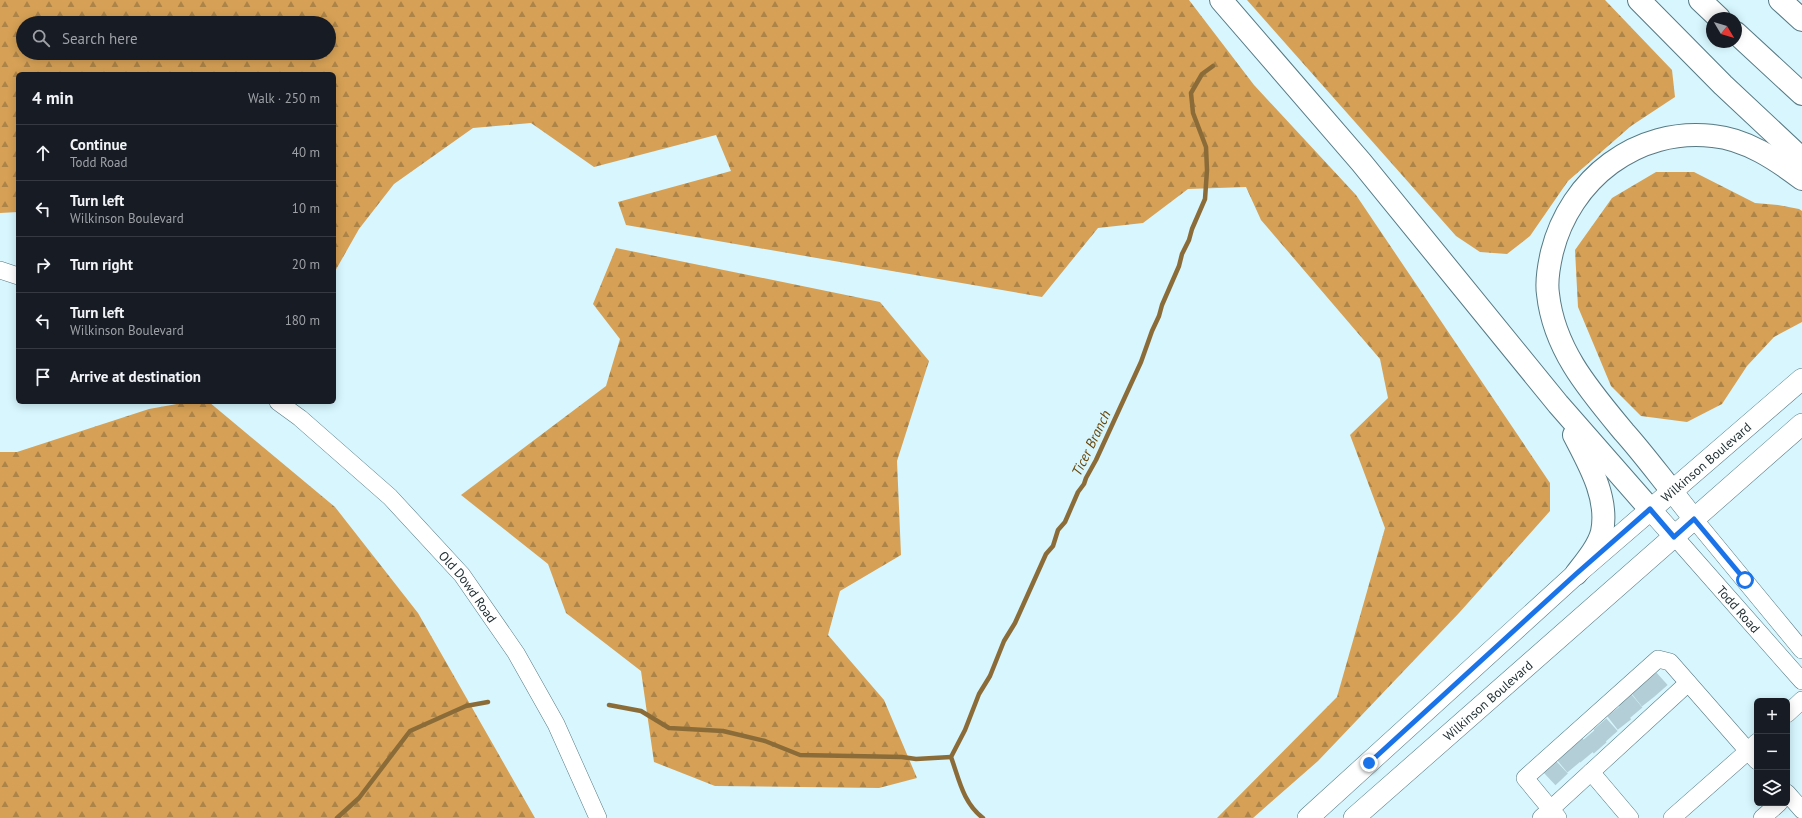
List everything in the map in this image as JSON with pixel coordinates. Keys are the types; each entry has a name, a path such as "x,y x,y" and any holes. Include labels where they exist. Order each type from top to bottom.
{"highway":[{"path":"1221,0 1361,162 1558,404 1650,509"},
{"path":"1639,0 1723,85 1802,159"},
{"path":"1700,0 1713,12"},
{"path":"1780,0 1802,20"},
{"path":"1742,39 1802,94"},
{"path":"1672,491 1597,400 1580,377 1563,348 1554,322 1548,293 1550,263 1555,240 1564,217 1575,198 1585,185 1601,170 1616,159 1636,148 1662,139 1687,135 1706,135 1734,140 1774,159 1802,179"},
{"path":"1558,404 1592,469 1600,492 1604,514 1602,533 1593,552 1576,574"}],"main road":[{"name":"Wilkinson Boulevard","path":"1308,818 1576,574 1802,379"},
{"name":"Wilkinson Boulevard","path":"1354,818 1802,424"},
{"path":"1672,491 1694,519"},
{"path":"1650,509 1674,537"}],"street":[{"path":"0,270 16,275"},
{"name":"Old Dowd Road","path":"281,404 300,418 390,497 462,575 524,666 556,724 598,818"},
{"name":"Todd Road","path":"1694,519 1802,650"},
{"name":"Todd Road","path":"1674,537 1802,681"},
{"path":"1672,818 1754,751 1688,683 1670,662 1658,659 1642,680 1548,764 1525,778 1550,815 1593,766 1655,710 1667,697 1688,683"},
{"path":"1790,711 1802,700"},
{"path":"1593,766 1630,818"},
{"path":"1790,801 1802,810"},
{"path":"1762,818 1775,806"}],"green space":[{"path":"0,0 1189,0 1254,85 1356,195 1550,483 1550,511 1459,613 1318,761 1253,818 1217,818 1337,697 1385,528 1350,435 1388,398 1380,359 1261,220 1246,187 1188,189 1143,223 1098,228 1042,297 626,225 618,202 731,171 716,135 594,167 531,123 473,128 394,184 359,229 336,269 336,72 16,72 16,212 0,213"},
{"path":"1247,0 1605,0 1672,70 1675,97 1631,126 1568,181 1530,236 1507,254 1480,252 1456,236"},
{"path":"1656,172 1694,172 1755,203 1778,205 1799,209 1802,211 1802,322 1774,337 1747,366 1722,404 1687,422 1641,416 1611,386 1578,307 1575,250 1612,198"},
{"path":"616,248 880,302 929,361 897,461 901,555 840,591 828,635 884,700 917,778 879,788 715,786 654,762 641,671 566,613 548,564 461,495 606,386 620,339 593,304"},
{"path":"177,404 211,404 335,507 418,613 535,818 0,818 0,452 17,452 149,409"}],"waterway":[{"name":"Ticer Branch","path":"983,818 976,812 966,798 951,757 965,730 979,694 990,676 1004,641 1015,623 1046,554 1053,546 1058,530 1065,522 1078,492 1084,484 1096,460 1141,362 1162,305 1179,266 1182,254 1205,199 1207,170 1206,147 1193,113 1191,93 1202,74 1213,66"},
{"path":"337,818 359,798 410,731 466,706 488,702"},
{"path":"609,705 641,711 669,728 723,731 765,741 800,755 902,757 916,759 951,757"}],"tunnel":[{"path":"1650,678 1665,695"},
{"path":"1638,688 1653,707"},
{"path":"1625,700 1640,718"},
{"path":"1614,711 1628,729"},
{"path":"1600,724 1615,741"},
{"path":"1589,735 1603,751"},
{"path":"1576,744 1591,762"},
{"path":"1563,754 1578,772"},
{"path":"1550,767 1566,784"}],"route":[{"path":"1369,763 1576,574 1650,509 1674,537 1694,519 1745,580"}]}
